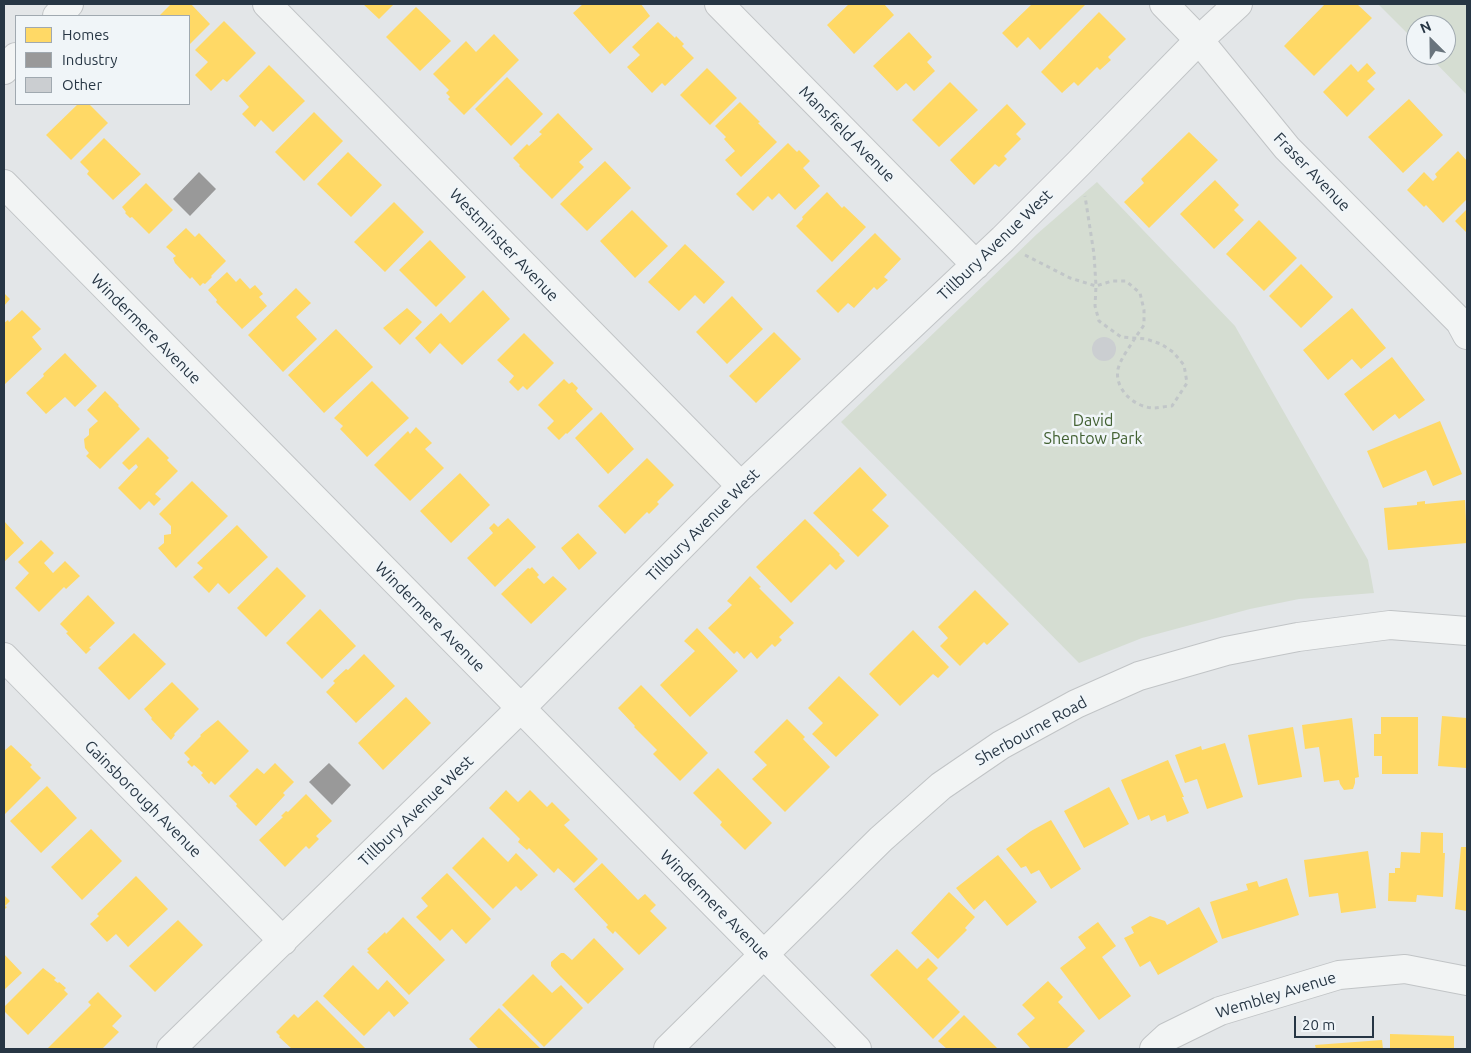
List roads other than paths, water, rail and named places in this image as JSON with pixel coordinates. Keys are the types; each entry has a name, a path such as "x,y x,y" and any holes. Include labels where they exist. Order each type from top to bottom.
{"street":[{"path":"58,15 69,4"},
{"name":"Westminster Avenue","path":"267,4 741,486"},
{"name":"Mansfield Avenue","path":"719,4 976,264"},
{"name":"Fraser Avenue","path":"1164,4 1199,40 1287,148 1460,322 1467,335"},
{"name":"Tillbury Avenue West","path":"171,1049 521,708 741,486 1003,238 1199,40 1238,4"},
{"path":"4,70 15,58"},
{"name":"Windermere Avenue","path":"4,184 857,1049"},
{"name":"Sherbourne Road","path":"668,1049 881,839 941,786 1001,745 1076,704 1140,676 1226,651 1298,636 1390,626 1467,631"},
{"name":"Gainsborough Avenue","path":"4,657 283,940"},
{"name":"Wembley Avenue","path":"1154,1049 1167,1038 1220,1011 1338,975 1405,969 1467,981"}],"park label":[{"name":"David Shentow Park","path":"1093,430"}]}
